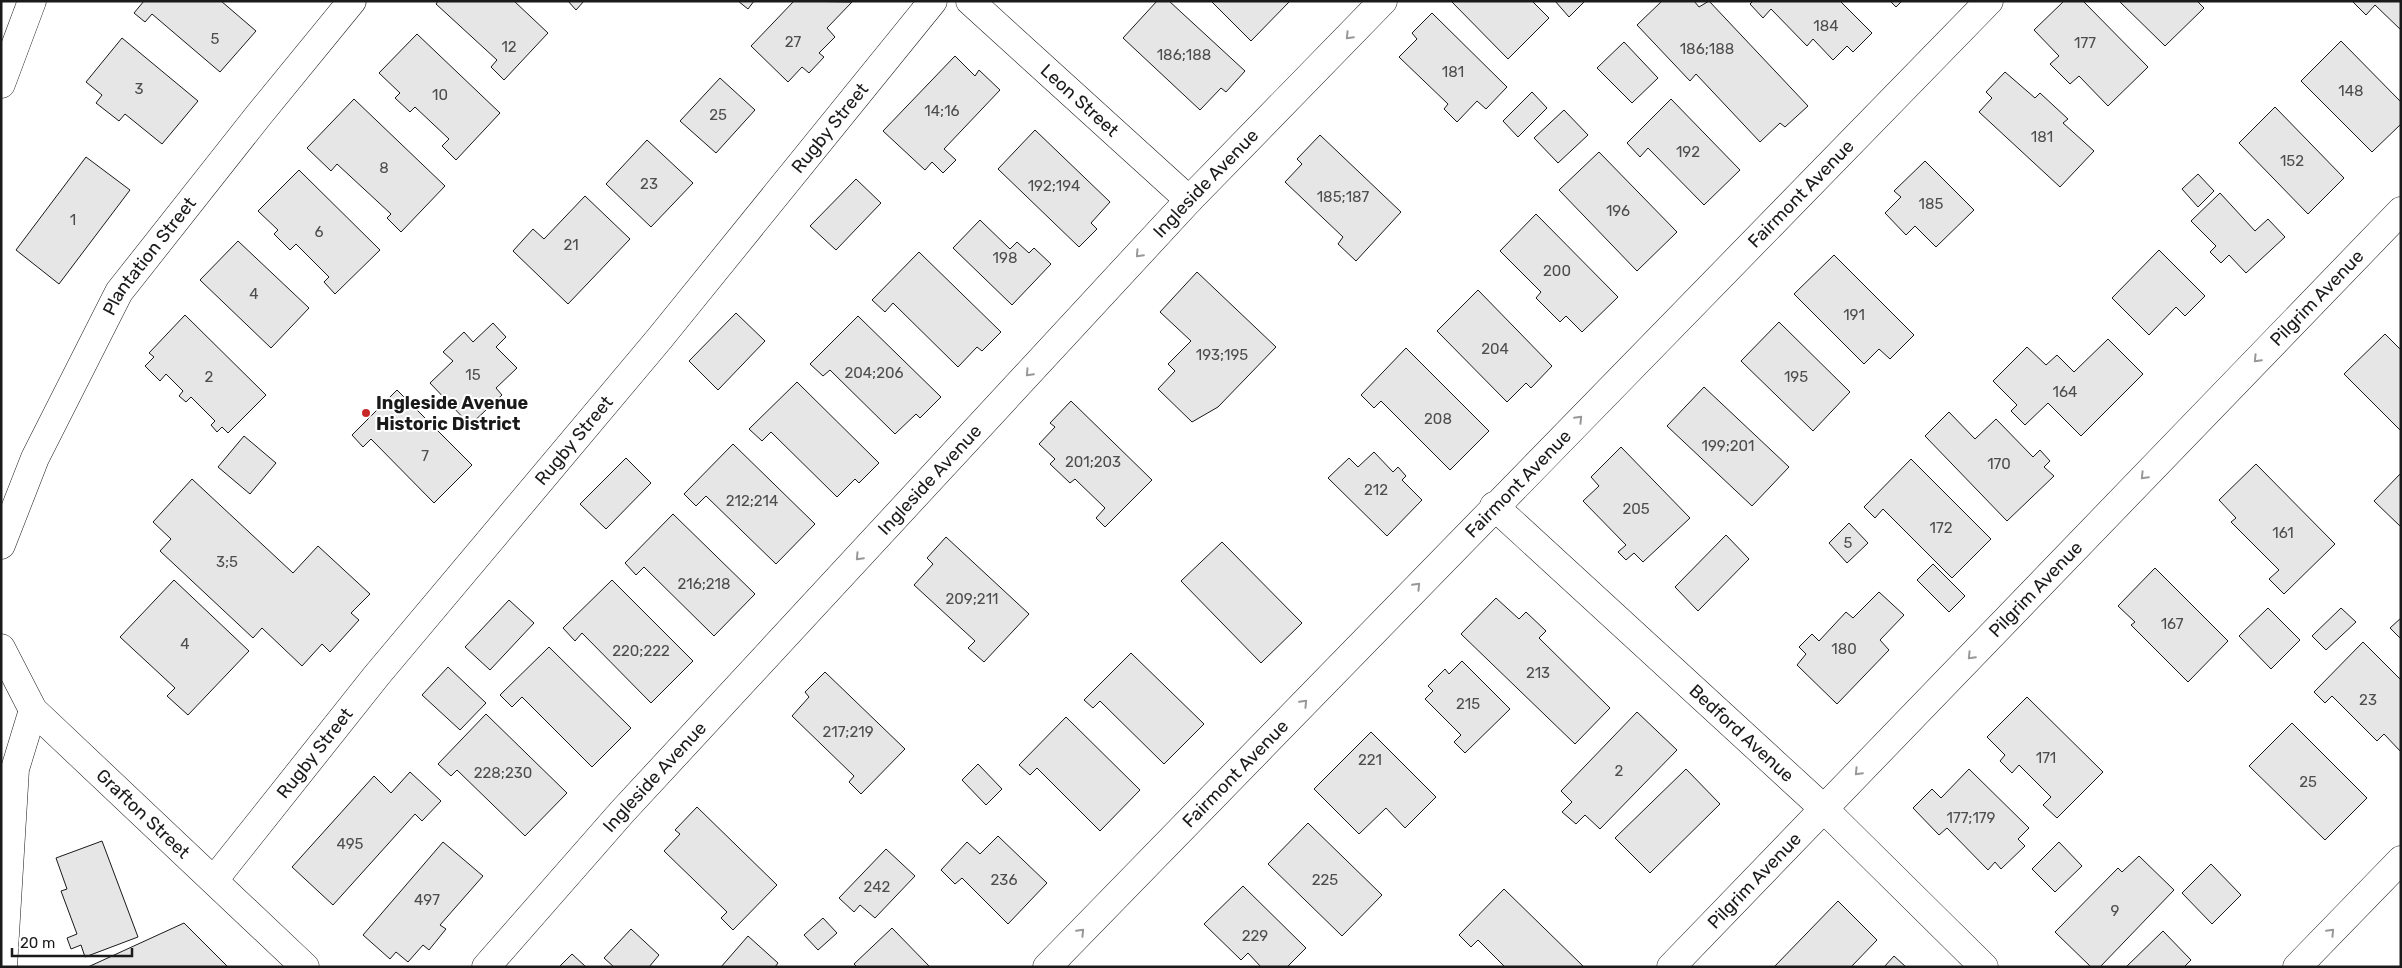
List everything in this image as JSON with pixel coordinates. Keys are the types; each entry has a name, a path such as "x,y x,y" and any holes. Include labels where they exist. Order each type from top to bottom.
{"main road":[{"path":"1,84 32,1"},
{"name":"Plantation Street","path":"1,545 38,450 119,292 270,100 352,1"},
{"name":"Rugby Street","path":"214,880 377,675 660,338 933,1"},
{"name":"Leon Street","path":"970,1 1190,200"},
{"name":"Ingleside Avenue","path":"486,967 628,805 1190,200 1383,1"},
{"name":"Fairmont Avenue","path":"1047,967 1988,1"},
{"name":"Pilgrim Avenue","path":"1671,967 2401,211"},
{"name":"Bedford Avenue","path":"1494,506 1823,808 1984,967"},
{"name":"Grafton Street","path":"1,648 33,710 305,967"},
{"path":"3,967 15,769 33,710"},
{"path":"2297,967 2401,860"}],"building":[{"path":"144,1 221,1 256,31 220,72 152,14 145,22 134,13"},
{"path":"438,1 514,1 548,33 504,80 491,67 497,60 436,4"},
{"path":"568,1 584,1 576,10"},
{"path":"738,1 754,1 748,9"},
{"path":"794,1 852,2 827,28 835,37 819,53 824,57 809,73 802,67 788,82 751,46"},
{"path":"1157,1 1169,1 1245,71 1226,92 1221,88 1200,110 1123,38"},
{"path":"1211,1 1290,1 1251,41"},
{"path":"1451,1 1532,1 1549,18 1508,59"},
{"path":"1555,1 1585,1 1569,17"},
{"path":"1662,1 1694,1 1699,7 1709,1 1808,106 1785,127 1780,123 1760,142 1696,74 1690,81 1637,25"},
{"path":"1753,1 1840,1 1872,33 1853,52 1847,46 1833,60 1813,39 1807,46 1771,9 1763,18 1750,4"},
{"path":"1890,1 1902,1 1896,7"},
{"path":"2064,1 2083,1 2148,67 2108,106 2079,76 2070,84 2050,64 2059,56 2034,30"},
{"path":"2119,1 2197,1 2204,8 2165,46"},
{"path":"2352,1 2401,1 2401,30 2375,5 2366,15"},
{"path":"1432,13 1507,87 1486,109 1477,101 1457,122 1444,109 1448,104 1399,57 1417,39 1412,33"},
{"path":"417,34 500,113 456,160 442,146 449,139 415,107 410,112 395,98 400,93 379,73"},
{"path":"122,38 198,101 162,144 125,114 119,121 96,103 102,95 86,82"},
{"path":"2341,41 2401,102 2401,124 2372,152 2301,81"},
{"path":"1624,42 1658,78 1632,103 1597,68"},
{"path":"955,56 975,76 979,70 1000,90 944,149 956,160 943,173 932,162 925,170 883,131"},
{"path":"2005,72 2035,98 2040,93 2068,119 2063,123 2094,151 2060,187 1979,112 1992,98 1986,92"},
{"path":"720,78 755,110 716,153 680,121"},
{"path":"1532,92 1547,108 1518,137 1503,121"},
{"path":"354,99 445,186 401,232 387,218 391,214 337,164 331,171 307,148"},
{"path":"1671,99 1740,170 1704,205 1648,148 1640,157 1627,143"},
{"path":"2275,107 2344,178 2308,214 2239,143"},
{"path":"1564,110 1588,135 1558,163 1534,138"},
{"path":"1035,130 1110,202 1091,223 1097,229 1079,247 998,169"},
{"path":"1320,135 1401,212 1356,261 1338,244 1343,237 1285,182 1302,164 1297,159"},
{"path":"647,140 693,183 651,227 606,184"},
{"path":"1599,152 1677,232 1637,271 1559,190"},
{"path":"86,157 130,190 59,284 16,250"},
{"path":"1925,161 1974,210 1936,247 1915,226 1906,235 1885,213 1901,197 1894,191"},
{"path":"299,170 380,250 335,294 324,282 329,277 296,244 290,250 274,234 278,230 258,211"},
{"path":"2198,174 2214,191 2198,207 2182,189"},
{"path":"856,179 881,203 836,250 810,226"},
{"path":"2220,193 2255,231 2268,219 2285,237 2246,273 2229,255 2221,263 2210,252 2216,246 2191,221"},
{"path":"585,196 630,239 568,304 513,251 533,229 544,239"},
{"path":"1536,214 1618,297 1582,332 1566,316 1560,322 1536,298 1541,292 1500,251"},
{"path":"980,220 1010,249 1017,242 1029,253 1034,248 1051,264 1012,305 953,248"},
{"path":"238,241 309,308 271,348 200,280"},
{"path":"2159,250 2205,296 2185,316 2176,307 2149,335 2112,298"},
{"path":"919,252 1001,332 982,351 977,347 958,367 893,303 885,312 872,300"},
{"path":"1834,255 1914,335 1890,359 1879,349 1864,364 1794,294"},
{"path":"1197,272 1276,347 1218,407 1192,422 1158,389 1175,371 1168,364 1191,341 1160,312"},
{"path":"1478,290 1552,366 1531,388 1526,383 1507,402 1437,331"},
{"path":"736,313 765,341 718,390 689,361"},
{"path":"185,315 266,395 228,433 222,427 217,432 211,425 215,421 191,397 186,402 179,396 183,391 166,374 160,381 145,366 154,357 149,353"},
{"path":"858,316 941,397 920,418 916,414 895,434 830,370 823,376 810,364"},
{"path":"1779,322 1850,392 1813,431 1741,361"},
{"path":"493,323 506,337 496,347 517,368 496,388 502,395 470,425 430,383 453,361 443,352 464,332 473,342"},
{"path":"2385,334 2401,350 2401,431 2344,374"},
{"path":"2108,339 2143,374 2081,436 2048,403 2025,425 2011,411 2017,405 1993,381 2027,347 2046,365 2057,355 2074,372"},
{"path":"1406,348 1489,431 1450,470 1381,401 1374,408 1361,395"},
{"path":"797,382 879,463 859,483 855,479 837,497 771,432 762,441 749,429"},
{"path":"1704,387 1789,467 1752,506 1667,426"},
{"path":"397,390 472,465 434,503 371,439 363,447 352,435"},
{"path":"1071,401 1152,480 1105,527 1096,518 1105,508 1075,479 1070,483 1050,464 1055,459 1039,444 1055,427 1050,423"},
{"path":"1949,412 1975,439 1996,419 2033,457 2040,450 2050,461 2044,467 2054,476 2007,521 1925,436"},
{"path":"244,436 276,463 250,494 218,467"},
{"path":"733,444 815,524 776,564 706,496 696,506 684,494"},
{"path":"1621,447 1690,518 1643,562 1634,553 1626,560 1618,552 1626,545 1583,501 1599,486 1591,477"},
{"path":"1374,452 1393,472 1398,467 1406,476 1402,480 1422,500 1387,536 1328,478 1349,458 1358,467"},
{"path":"626,458 651,483 606,529 580,504"},
{"path":"1911,459 1991,539 1952,578 1883,509 1875,518 1864,507"},
{"path":"2256,464 2335,544 2284,594 2269,579 2279,570 2231,522 2236,518 2219,500"},
{"path":"2401,473 2401,527 2374,501"},
{"path":"192,479 293,573 318,546 370,594 351,613 359,620 330,652 322,644 302,666 262,628 253,638 160,551 171,539 153,522"},
{"path":"673,514 755,594 714,636 644,567 636,575 625,563"},
{"path":"1849,523 1868,543 1847,563 1829,543"},
{"path":"1726,535 1749,559 1698,611 1675,587"},
{"path":"946,537 1029,614 984,662 968,648 975,641 914,585 933,564 927,558"},
{"path":"1222,542 1302,623 1261,663 1181,581"},
{"path":"1933,564 1965,596 1949,612 1917,580"},
{"path":"2155,568 2228,641 2188,682 2131,625 2135,622 2118,606"},
{"path":"174,580 249,651 188,715 167,696 175,688 120,637"},
{"path":"612,580 693,661 651,703 582,633 575,641 563,628"},
{"path":"1879,592 1904,615 1880,640 1889,650 1837,704 1797,665 1806,654 1799,647 1812,634 1819,641 1846,612 1853,618"},
{"path":"1496,598 1519,619 1526,612 1546,631 1539,638 1610,708 1575,744 1461,634"},
{"path":"509,600 534,623 490,670 465,647"},
{"path":"2268,608 2300,640 2271,669 2239,636"},
{"path":"2341,608 2356,622 2326,650 2312,636"},
{"path":"2401,618 2401,639 2390,628"},
{"path":"2363,642 2401,680 2401,752 2384,734 2377,741 2332,696 2325,703 2314,692"},
{"path":"549,647 631,728 592,767 522,697 512,707 500,695"},
{"path":"1131,653 1204,724 1164,764 1100,701 1093,708 1084,700"},
{"path":"1462,661 1510,709 1465,753 1454,742 1461,735 1425,699 1433,691 1428,686 1445,669 1449,674"},
{"path":"448,667 486,703 460,730 422,695"},
{"path":"825,672 905,749 861,794 849,782 854,776 792,716 809,697 805,692"},
{"path":"2027,697 2103,772 2057,818 2043,805 2051,797 2019,765 2012,773 2000,761 2005,755 1987,737"},
{"path":"1637,712 1677,750 1600,829 1585,815 1576,824 1562,812 1572,802 1561,791"},
{"path":"486,714 567,793 525,836 457,770 451,776 438,764"},
{"path":"1066,717 1140,790 1100,831 1037,768 1030,775 1019,765"},
{"path":"2292,723 2367,798 2325,840 2249,766"},
{"path":"1371,732 1436,797 1405,828 1386,808 1359,834 1314,789"},
{"path":"978,764 1002,789 986,805 962,780"},
{"path":"1686,769 1720,804 1650,873 1615,838"},
{"path":"1969,769 2029,828 2018,839 2025,846 2001,869 1995,862 1988,870 1947,828 1939,835 1913,808 1932,789 1941,798"},
{"path":"410,772 441,801 422,821 415,814 333,905 292,867 374,776 391,793"},
{"path":"697,807 777,885 733,930 721,918 727,912 664,851 680,834 675,830"},
{"path":"1308,823 1382,895 1342,936 1268,864"},
{"path":"998,836 1047,883 1008,924 962,878 955,884 941,870 967,842 980,854"},
{"path":"102,841 138,937 85,957 81,945 71,949 67,938 77,934 61,891 67,889 56,858"},
{"path":"443,842 483,876 440,925 446,929 429,950 423,945 408,962 396,952 390,959 363,935"},
{"path":"2059,842 2082,866 2055,892 2032,869"},
{"path":"886,849 915,876 875,918 860,905 854,912 839,898"},
{"path":"2139,856 2174,890 2100,967 2091,967 2055,932 2118,868 2122,872"},
{"path":"2211,864 2241,895 2212,924 2182,893"},
{"path":"1243,886 1306,948 1287,967 1261,967 1248,953 1241,960 1204,924"},
{"path":"1504,889 1584,967 1505,967 1478,940 1471,947 1459,935"},
{"path":"1838,901 1877,940 1851,967 1774,967"},
{"path":"823,918 837,933 818,950 804,935"},
{"path":"184,923 228,967 88,967"},
{"path":"892,928 930,967 857,967 854,964"},
{"path":"631,929 659,955 649,967 614,967 604,958"},
{"path":"2163,931 2191,960 2184,967 2126,967"},
{"path":"748,936 778,963 775,967 721,967"},
{"path":"572,954 586,967 559,967"},
{"path":"1894,956 1906,967 1884,967"}],"place":[{"name":"Ingleside Avenue Historic District","path":"366,413"}]}
